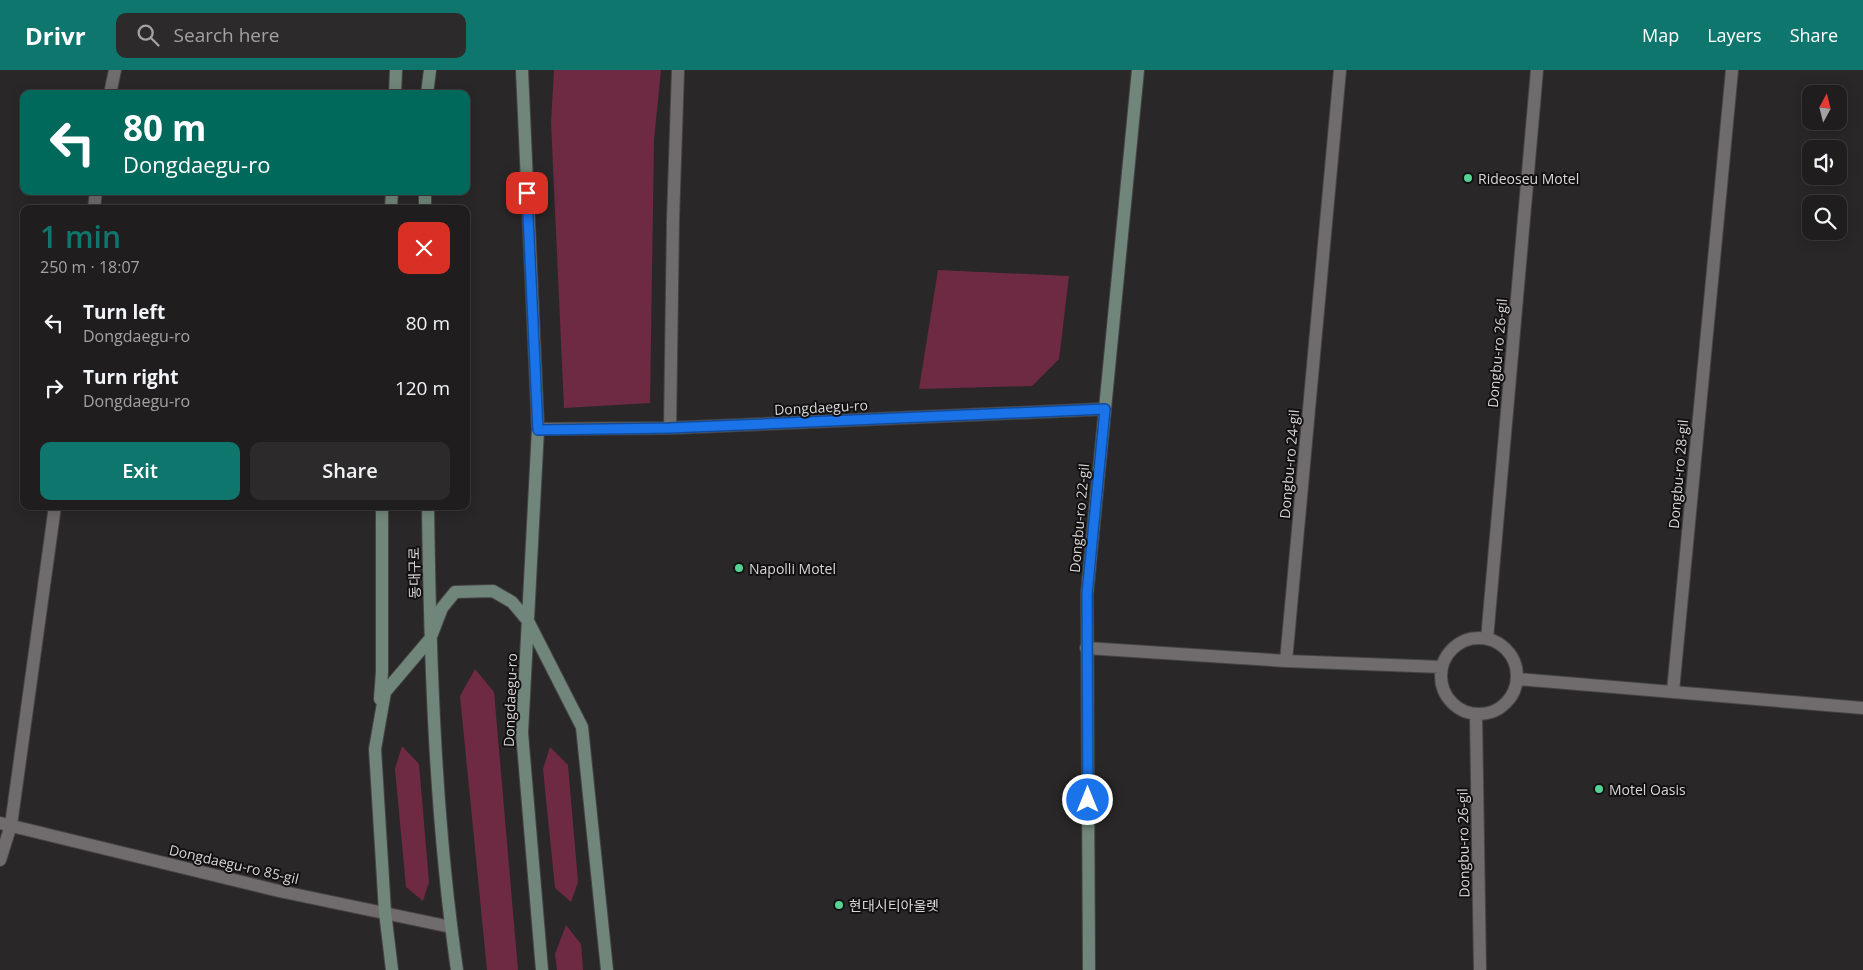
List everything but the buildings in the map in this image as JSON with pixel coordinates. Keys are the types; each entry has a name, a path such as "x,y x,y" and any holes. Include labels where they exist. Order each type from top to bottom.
{"main road":[{"path":"395,90 396,70"},
{"path":"428,90 430,70"},
{"name":"Dongdaegu-ro","path":"522,70 538,430 522,733 542,970"},
{"name":"Dongbu-ro 22-gil","path":"1089,970 1087,594 1138,70"},
{"path":"382,510 382,672 375,749 385,912 392,970"},
{"name":"동대구로","path":"428,510 430,640"},
{"path":"375,749 385,692 430,640 442,608 455,592 493,591 512,602 528,621 582,726 607,970"},
{"path":"430,640 451,928 457,970"}],"street":[{"path":"111,90 115,70"},
{"path":"670,428 673,220 678,70"},
{"name":"Dongbu-ro 24-gil","path":"1286,661 1340,70"},
{"name":"Dongbu-ro 26-gil","path":"1487,639 1537,70"},
{"name":"Dongbu-ro 28-gil","path":"1673,692 1732,70"},
{"name":"Dongdaegu-ro","path":"538,430 670,428 1105,409"},
{"path":"0,860 54,510"},
{"path":"1487,639 1504,647 1512,656 1517,667 1518,679 1515,691 1509,702 1499,709 1476,715 1463,711 1448,698 1441,680 1442,667 1447,655 1456,646 1468,640 1487,639"},
{"path":"1086,648 1286,661 1442,667"},
{"path":"1518,679 1863,708"},
{"name":"Dongbu-ro 26-gil","path":"1476,715 1480,970"},
{"name":"Dongdaegu-ro 85-gil","path":"5,824 280,891 385,912 451,928"}],"shaded area":[{"path":"554,70 661,70 654,140 650,403 564,408 551,122"},
{"path":"938,270 1069,276 1059,359 1032,386 919,389"},
{"path":"475,669 494,692 518,970 487,970 460,696"},
{"path":"402,746 419,764 429,882 423,901 406,887 395,769"},
{"path":"550,747 568,765 578,882 571,902 555,888 543,769"},
{"path":"566,925 581,944 583,970 557,970 555,954"}],"place":[{"name":"Rideoseu Motel","path":"1468,178"},
{"name":"Napolli Motel","path":"739,568"},
{"name":"Motel Oasis","path":"1599,789"},
{"name":"현대시티아울렛","path":"839,905"}],"route":[{"path":"527,193 538,430 670,428 1105,409 1087,594 1088,800"}]}
